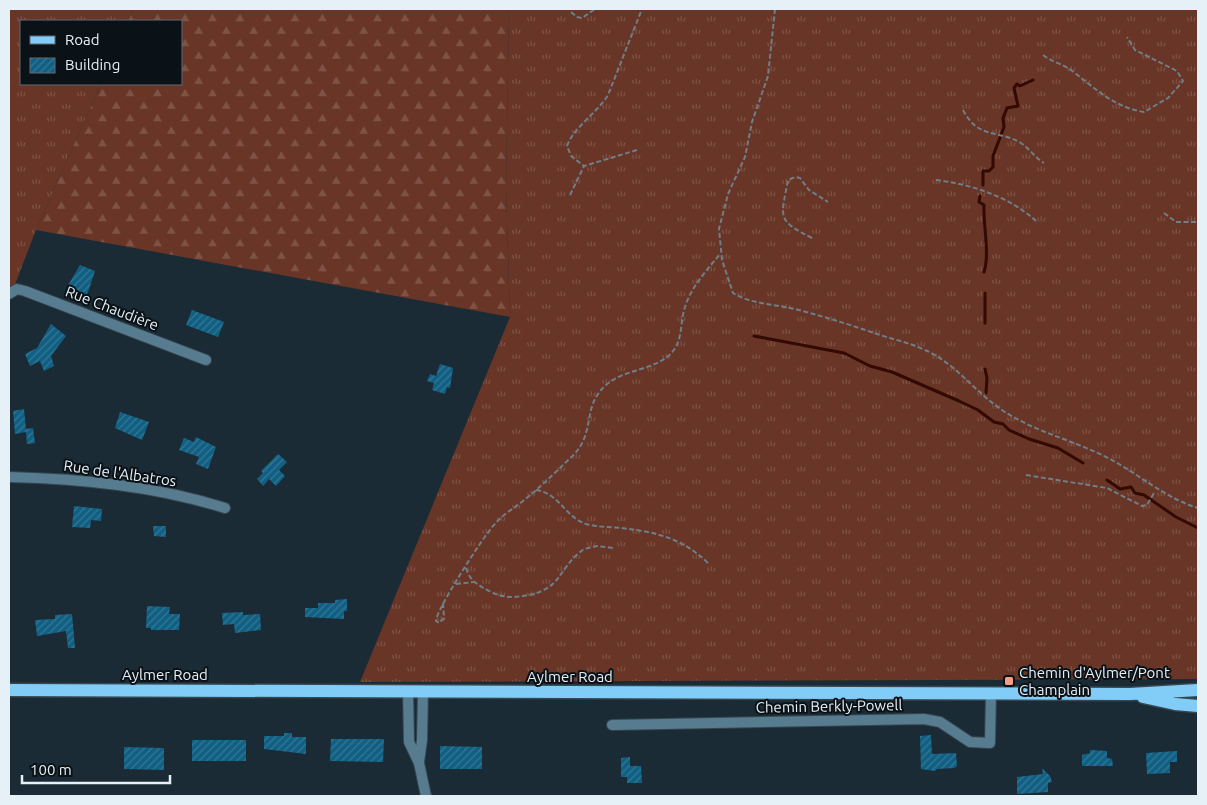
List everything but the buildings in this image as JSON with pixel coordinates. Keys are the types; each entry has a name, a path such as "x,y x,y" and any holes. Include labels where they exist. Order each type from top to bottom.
{"main road":[{"name":"Aylmer Road","path":"9,690 1130,694"},
{"path":"1130,694 1198,690"},
{"path":"1130,694 1198,711"},
{"path":"1175,704 1198,706"}],"street":[{"name":"Rue Chaudière","path":"9,294 16,289 25,291 206,360"},
{"name":"Rue de l'Albatros","path":"9,477 105,483 142,488 225,508"},
{"path":"408,691 409,742 419,763 426,796"},
{"path":"419,763 422,740 423,691"},
{"name":"Chemin Berkly-Powell","path":"612,725 924,719 940,722 970,742 990,743 991,694"}],"path":[{"path":"571,12 577,18 582,18 595,9"},
{"path":"584,166 571,156 568,150 568,142 603,104 642,9"},
{"path":"775,9 768,76 752,122 744,157 723,210 719,229 721,254 730,287 738,296 849,324 926,350 940,358 992,403 1012,416 1040,430 1101,454 1152,487 1176,500 1198,508"},
{"path":"1044,55 1071,70 1100,95 1120,106 1144,112 1168,98 1183,81 1177,71 1135,50 1127,37"},
{"path":"963,110 970,122 988,133 1020,143 1044,164"},
{"path":"570,195 584,166 637,150"},
{"path":"812,238 789,226 783,220 782,212 788,180 795,177 800,178 809,190 828,202"},
{"path":"936,180 964,185 994,195 1024,210 1036,221"},
{"path":"1164,213 1176,222 1198,222"},
{"path":"443,603 444,618 439,623 436,622 436,618 443,603 477,548 494,525 536,490 579,448 584,439 592,405 607,384 619,377 657,362 672,352 678,342 688,299 697,283 721,254"},
{"path":"1026,475 1106,488 1142,506 1147,505 1154,493"},
{"path":"532,493 535,486"},
{"path":"536,490 555,497 572,516 586,524 634,530 673,538 690,547 708,563"},
{"path":"466,568 474,582 504,597 541,593 556,583 572,560 584,548 597,546 613,548"},
{"path":"454,585 474,582"}],"green space":[{"path":"9,9 134,9 128,20 20,20 20,85 101,85 36,230 9,300"},
{"path":"134,9 509,9 506,188 510,317 36,230 101,85 182,85 182,20 128,20"},
{"path":"509,9 1198,9 1198,679 360,682 510,317 506,188"}],"waterway":[{"path":"983,185 983,171 989,171 993,167 993,156 1004,127 1003,118 1007,108 1018,106 1014,88 1017,84 1020,86 1033,80"},
{"path":"980,196 979,202 984,205 986,248 984,272"},
{"path":"985,293 985,323"},
{"path":"754,336 844,353 870,366 892,372 959,401 978,410 994,422 1003,424 1009,430 1029,439 1058,448 1083,463"},
{"path":"985,369 987,378 986,393"},
{"path":"1107,480 1120,489 1131,487 1135,493 1144,495 1176,517 1198,528"}],"place":[{"name":"Chemin d'Aylmer/Pont Champlain","path":"1009,681"}]}
